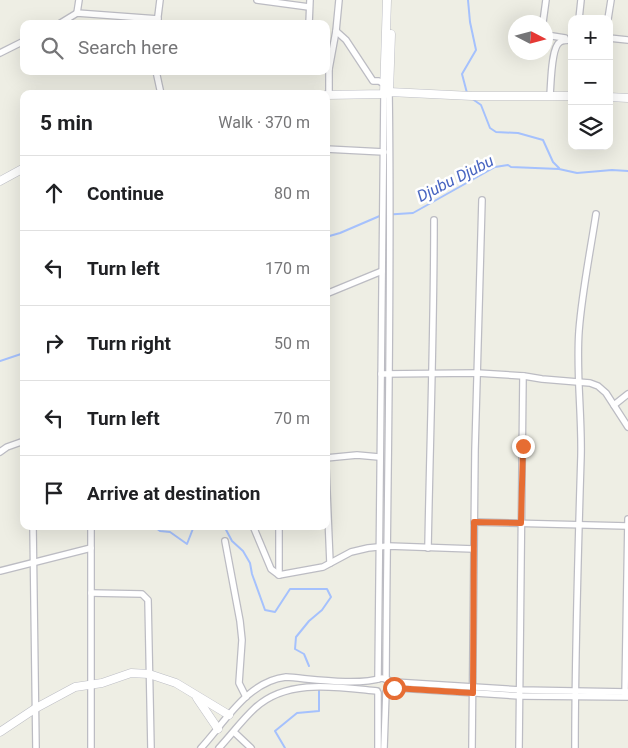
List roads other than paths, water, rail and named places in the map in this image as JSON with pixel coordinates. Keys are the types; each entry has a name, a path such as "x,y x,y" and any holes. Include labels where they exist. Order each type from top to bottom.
{"street":[{"path":"77,13 79,0"},
{"path":"158,20 160,0"},
{"path":"257,0 309,3 309,20"},
{"path":"330,58 336,32 339,0"},
{"path":"384,748 388,691 391,222 386,93 384,84 388,0"},
{"path":"378,748 378,692 374,686 377,680 380,546 379,457 382,207 386,93 392,0"},
{"path":"544,15 546,0"},
{"path":"579,15 581,0"},
{"path":"608,15 610,0"},
{"path":"66,20 77,13 148,20"},
{"path":"336,32 346,40 373,81 379,81 384,84"},
{"path":"553,37 568,39"},
{"path":"613,38 628,40"},
{"path":"550,95 551,73 556,45 562,41 568,40"},
{"path":"0,53 20,43"},
{"path":"157,75 160,90"},
{"path":"328,75 328,90"},
{"path":"330,95 386,93 460,96 568,96"},
{"path":"613,97 628,98"},
{"path":"330,149 384,152"},
{"path":"0,181 20,170"},
{"path":"472,748 474,522 482,200"},
{"path":"575,748 578,524 581,453 581,396 578,381 579,330 596,214"},
{"path":"428,548 431,373 434,330 434,220"},
{"path":"330,292 382,271"},
{"path":"381,374 477,373 578,381 598,386 606,393 628,427"},
{"path":"519,748 523,376"},
{"path":"614,405 628,394"},
{"path":"0,452 20,442"},
{"path":"330,458 357,455 379,457"},
{"path":"219,748 255,708 265,700 301,687 378,692 398,688 626,695 628,519"},
{"path":"474,522 627,526"},
{"path":"33,530 36,748"},
{"path":"91,530 91,748"},
{"path":"255,530 271,569 279,575 323,567 350,552 380,546 474,549"},
{"path":"279,530 279,575"},
{"path":"329,530 330,563"},
{"path":"225,541 240,621 242,640 240,683 246,697"},
{"path":"0,571 91,548"},
{"path":"91,593 142,594 148,600 151,748"},
{"path":"0,732 36,708 75,687 102,683 131,672 149,674 176,683 229,715"},
{"path":"201,748 246,697 275,678 387,680 473,690"},
{"path":"196,696 218,729"},
{"path":"234,732 251,748"}],"waterway":[{"path":"467,93 462,74 476,50 470,22 468,0"},
{"path":"471,98 481,105 490,128 496,132 518,133 543,140 553,162 559,168"},
{"name":"Djubu Djubu","path":"330,236 382,215 413,213 495,167 508,165 511,167 559,169 577,173 612,170 628,171"},
{"name":"Djubu Djubu","path":"0,361 20,354"},
{"path":"159,530 170,532 187,544 192,530"},
{"path":"226,530 232,541 243,551 250,563 265,610 275,612 290,589 327,589 331,597 322,610 309,621 296,637 295,649 304,654 309,666"},
{"path":"285,748 275,731 297,713 319,711 319,690"}]}
